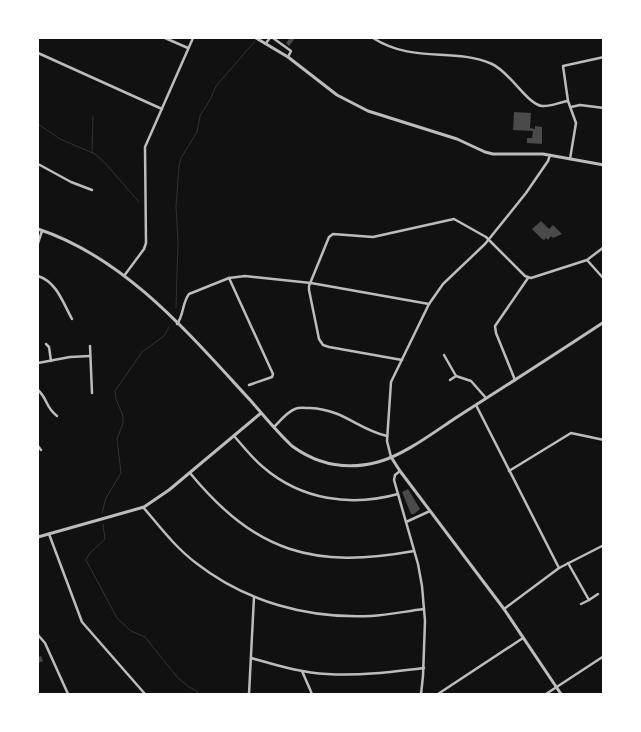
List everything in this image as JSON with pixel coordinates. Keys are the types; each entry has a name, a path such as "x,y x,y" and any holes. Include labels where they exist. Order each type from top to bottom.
{"street":[{"path":"165,38 188,48"},
{"path":"124,276 144,249 144,151 193,38"},
{"path":"256,38 288,57 337,95 368,111 447,135 486,152 500,154 532,153 604,165"},
{"path":"266,43 272,38 292,51 288,57"},
{"path":"373,38 389,47 404,52 472,58 490,63 505,72 526,95 539,105 548,106 568,101"},
{"path":"38,53 162,109"},
{"path":"570,159 576,130 574,116 568,101 564,65 604,57"},
{"path":"571,107 580,105 604,108"},
{"path":"550,155 548,161 526,193 488,240 440,287 430,304 391,382 387,444 391,457 400,471 504,610 561,694"},
{"path":"38,164 71,182 92,190"},
{"path":"402,360 329,348 323,344 318,336 309,292 310,283 329,238 334,234 373,236 454,219 488,240 528,278"},
{"path":"38,243 40,230 88,251 124,276 168,314 299,451 314,459 330,464 359,466 391,457 476,405 604,322"},
{"path":"515,380 496,333 496,326 528,278 587,260 604,247"},
{"path":"587,260 604,279"},
{"path":"38,276 44,278 55,288 72,320"},
{"path":"177,324 189,294 229,278 245,276 310,283 430,304"},
{"path":"229,278 273,374 272,377 249,385"},
{"path":"46,344 49,347 50,360"},
{"path":"90,346 92,393"},
{"path":"444,355 456,376 471,381 486,398"},
{"path":"38,362 90,356"},
{"path":"450,380 456,376"},
{"path":"38,390 46,399 46,406 57,416"},
{"path":"476,405 559,568"},
{"path":"274,427 294,409 321,409 339,414 358,423 370,432 387,436"},
{"path":"38,537 143,507 169,490 261,413"},
{"path":"509,471 571,433 604,440"},
{"path":"234,436 270,473 282,482 305,492 334,500 357,501 398,494"},
{"path":"38,446 41,450"},
{"path":"400,471 394,479 421,578 424,609 424,668 421,694"},
{"path":"190,473 214,501 238,522 266,539 287,548 316,556 347,559 384,556 414,550"},
{"path":"143,507 171,540 195,562 227,584 254,597 289,609 335,616 373,616 424,609"},
{"path":"406,522 430,511"},
{"path":"49,534 82,622 145,694"},
{"path":"504,610 559,568 604,545"},
{"path":"568,563 589,600"},
{"path":"581,604 598,594"},
{"path":"249,694 254,597"},
{"path":"38,635 48,647 68,694"},
{"path":"438,694 524,638"},
{"path":"546,694 604,656"},
{"path":"251,658 302,671 327,674 393,672 424,668"},
{"path":"302,671 312,694"}],"building":[{"path":"290,38 295,38 289,46 286,43"},
{"path":"514,112 531,113 530,128 535,129 535,126 542,127 542,144 527,143 527,138 532,138 533,131 513,130"},
{"path":"541,221 549,229 553,225 562,234 553,238 551,236 548,240 546,238 542,239 532,229"},
{"path":"408,489 420,509 414,514 411,514 402,492"},
{"path":"41,656 43,661 38,663 38,657"}],"waterway":[{"path":"176,308 178,242 176,206 181,158 197,132 200,116 216,86 255,41"},
{"path":"92,152 93,117"},
{"path":"38,124 60,139 95,154 139,202"},
{"path":"102,513 106,498 121,473 117,439 123,423 123,416 115,391 142,352 164,336 169,327"},
{"path":"103,524 105,539 89,554 86,560 117,618 131,631 145,637 178,678 197,691 198,694"}]}
